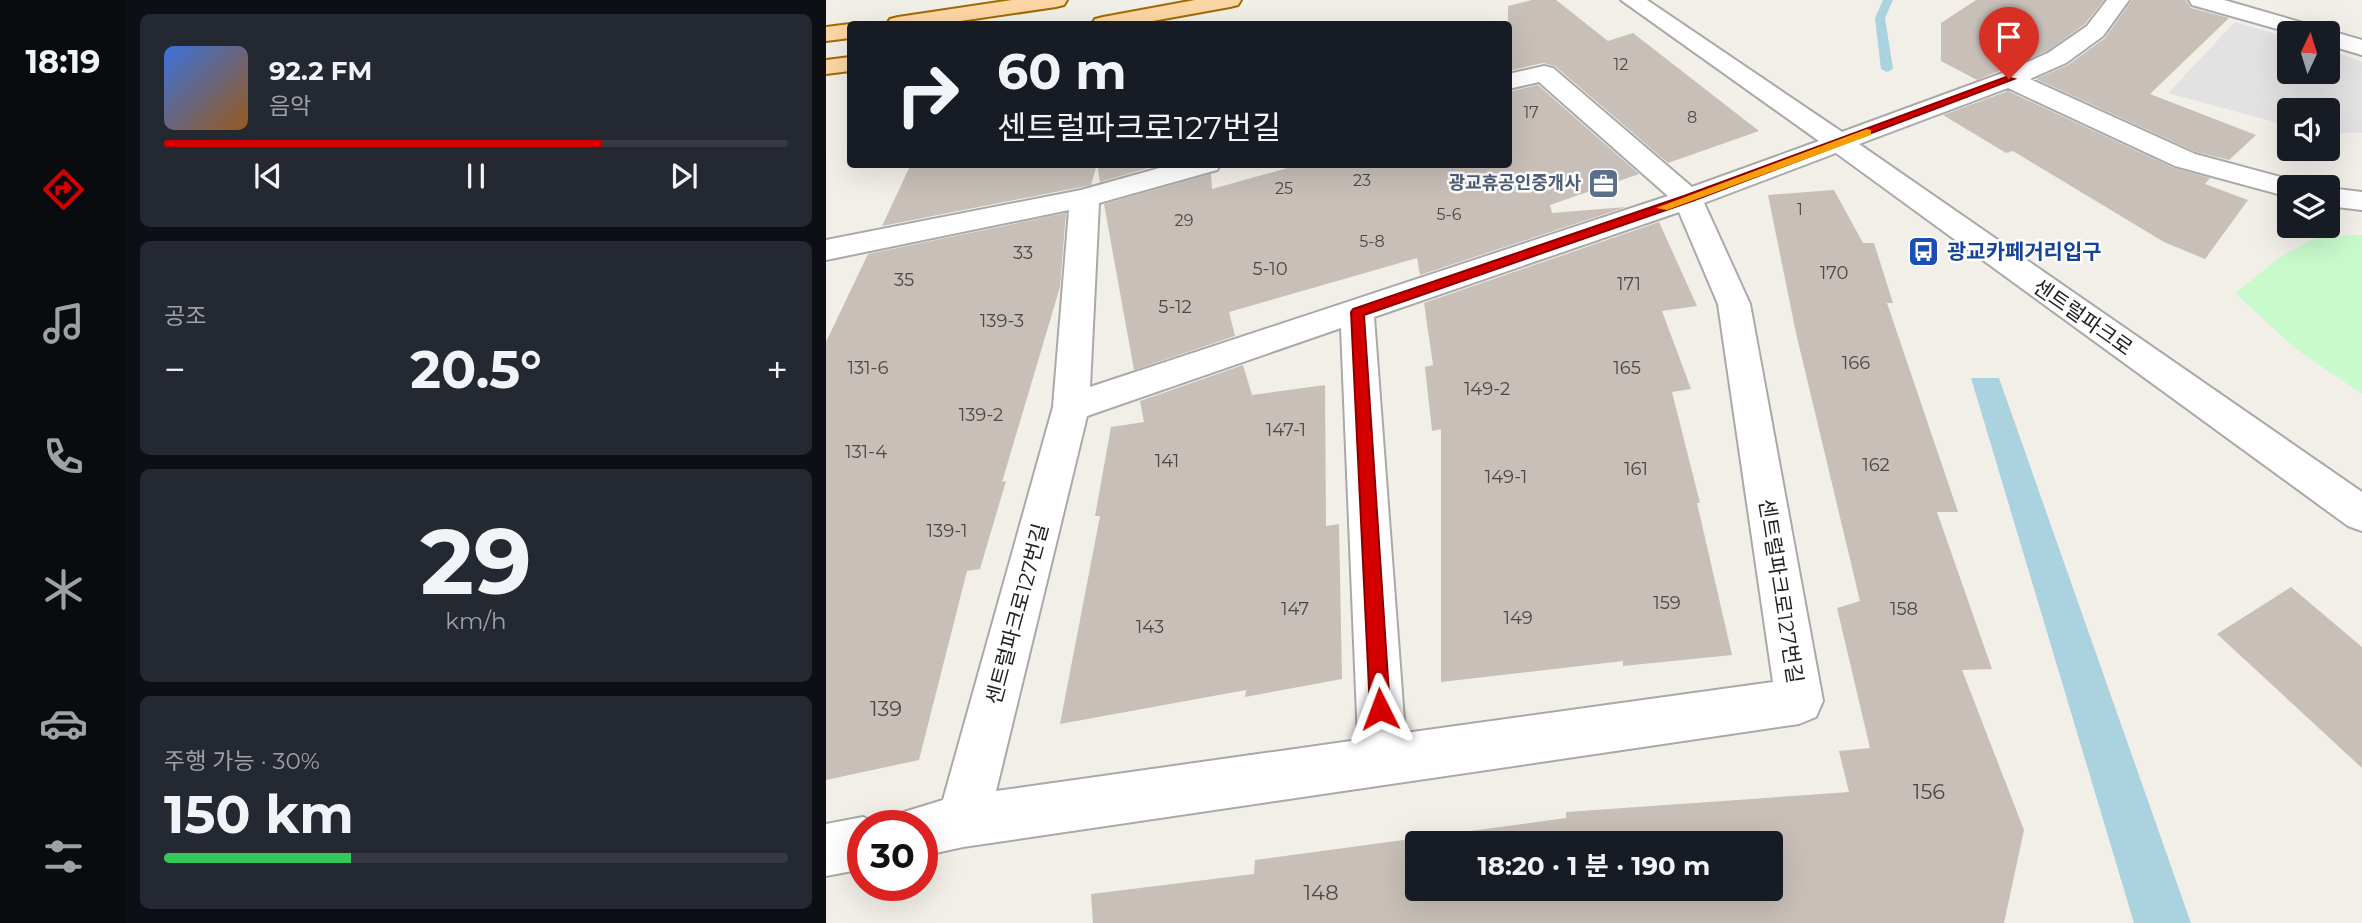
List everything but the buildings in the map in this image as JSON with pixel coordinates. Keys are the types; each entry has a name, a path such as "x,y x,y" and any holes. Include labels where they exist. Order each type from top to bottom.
{"main road":[{"path":"918,21 1056,0"},
{"path":"1120,21 1230,0"},
{"path":"826,34 847,31"},
{"path":"826,67 847,64"}],"street":[{"name":"센트럴파크로","path":"1632,0 1842,142 2029,279 2362,514"},
{"path":"1071,407 1688,199 2009,79 2057,58 2095,31 2118,0"},
{"path":"2200,0 2277,22"},
{"path":"2340,41 2362,48"},
{"name":"센트럴파크로127번길","path":"938,826 1799,701 1734,304 1688,199 1544,73 1512,81"},
{"path":"2009,79 2185,160 2277,185"},
{"path":"830,255 1085,198 1193,168"},
{"name":"센트럴파크로127번길","path":"963,821 1071,407 1085,198"},
{"path":"2340,198 2362,201"},
{"path":"1357,312 1383,762"},
{"path":"826,850 847,846"}],"green space":[{"path":"2362,235 2362,394 2296,349 2235,293 2283,255 2316,238"}],"shaded area":[{"path":"2235,22 2277,34 2277,84 2340,84 2340,54 2362,62 2362,133 2340,133 2340,98 2277,98 2277,123 2168,93"}],"water":[{"path":"1971,378 1999,378 2191,923 2134,923"}],"waterway":[{"path":"1887,69 1880,18 1888,0"}],"slow traffic":[{"path":"1663,208 1867,133"}],"place":[{"name":"광교휴공인중개사","path":"1604,183"},
{"name":"광교카페거리입구","path":"1924,251"}],"route":[{"path":"1380,709 1357,312 1688,199 2009,79"}]}
